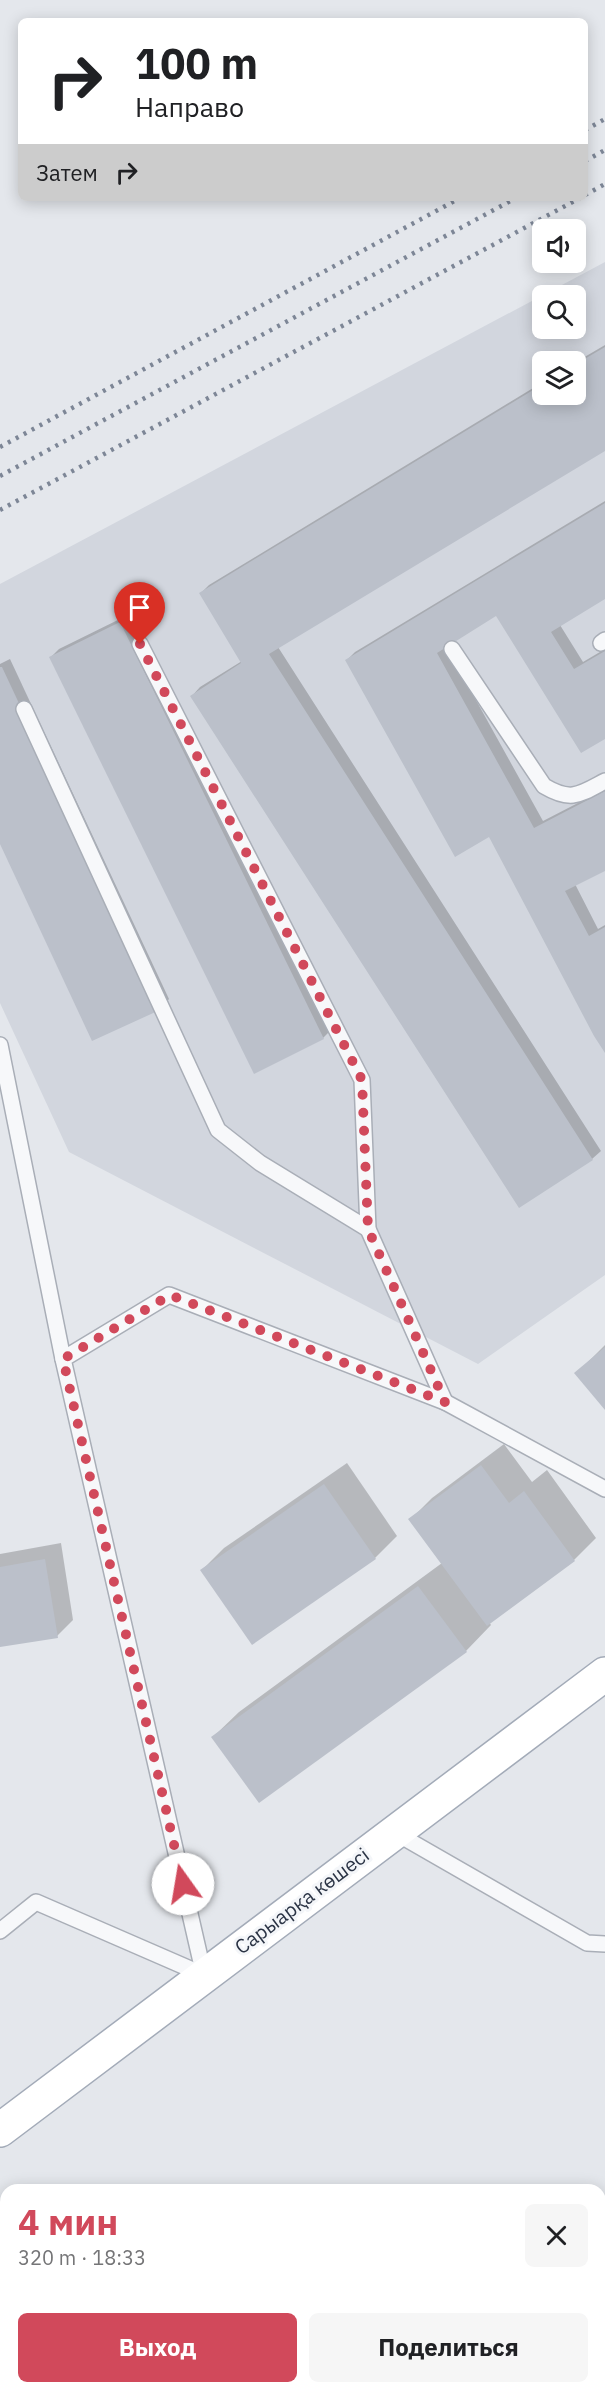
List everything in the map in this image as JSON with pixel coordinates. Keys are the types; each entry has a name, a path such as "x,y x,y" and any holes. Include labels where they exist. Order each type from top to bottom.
{"main road":[{"name":"Сарыарқа көшесі","path":"0,2130 605,1674"}],"lane":[{"path":"140,644 362,1080 368,1229 445,1402"},
{"path":"452,650 544,786 560,795 578,796 605,781"},
{"path":"24,709 218,1130 260,1163 368,1229"},
{"path":"0,1045 63,1359 204,1975"},
{"path":"63,1359 170,1295 445,1402 605,1489"},
{"path":"394,1832 587,1943 605,1944"},
{"path":"0,1931 36,1902 204,1975"}],"shaded area":[{"path":"605,262 605,1275 478,1364 69,1152 0,1003 0,584 532,301 532,339 586,339 586,285 562,285"}],"building":[{"path":"605,347 605,451 269,654 593,1160 519,1208 190,696 241,663 199,593 532,391 532,405 586,405 586,358"},
{"path":"605,503 605,599 551,632 574,669 605,651 605,739 581,753 496,616 437,653 534,828 605,791 605,871 565,891 589,936 605,927 605,1053 489,837 455,857 345,660"},
{"path":"120,622 324,1039 254,1074 49,657"},
{"path":"0,667 2,667 162,1009 92,1041 0,844"},
{"path":"605,1347 605,1410 574,1373"},
{"path":"481,1465 509,1503 524,1491 575,1561 487,1626 408,1519"},
{"path":"324,1484 376,1559 252,1645 200,1570"},
{"path":"45,1559 58,1638 0,1647 0,1567"},
{"path":"418,1586 467,1652 259,1803 211,1737"}],"railway":[{"path":"588,128 605,119"},
{"path":"588,159 605,150"},
{"path":"588,193 605,184"},
{"path":"0,447 454,201"},
{"path":"0,476 510,201"},
{"path":"0,510 574,201"}],"route":[{"path":"140,644 362,1080 368,1229 445,1402 170,1295 63,1359 183,1884"}]}
